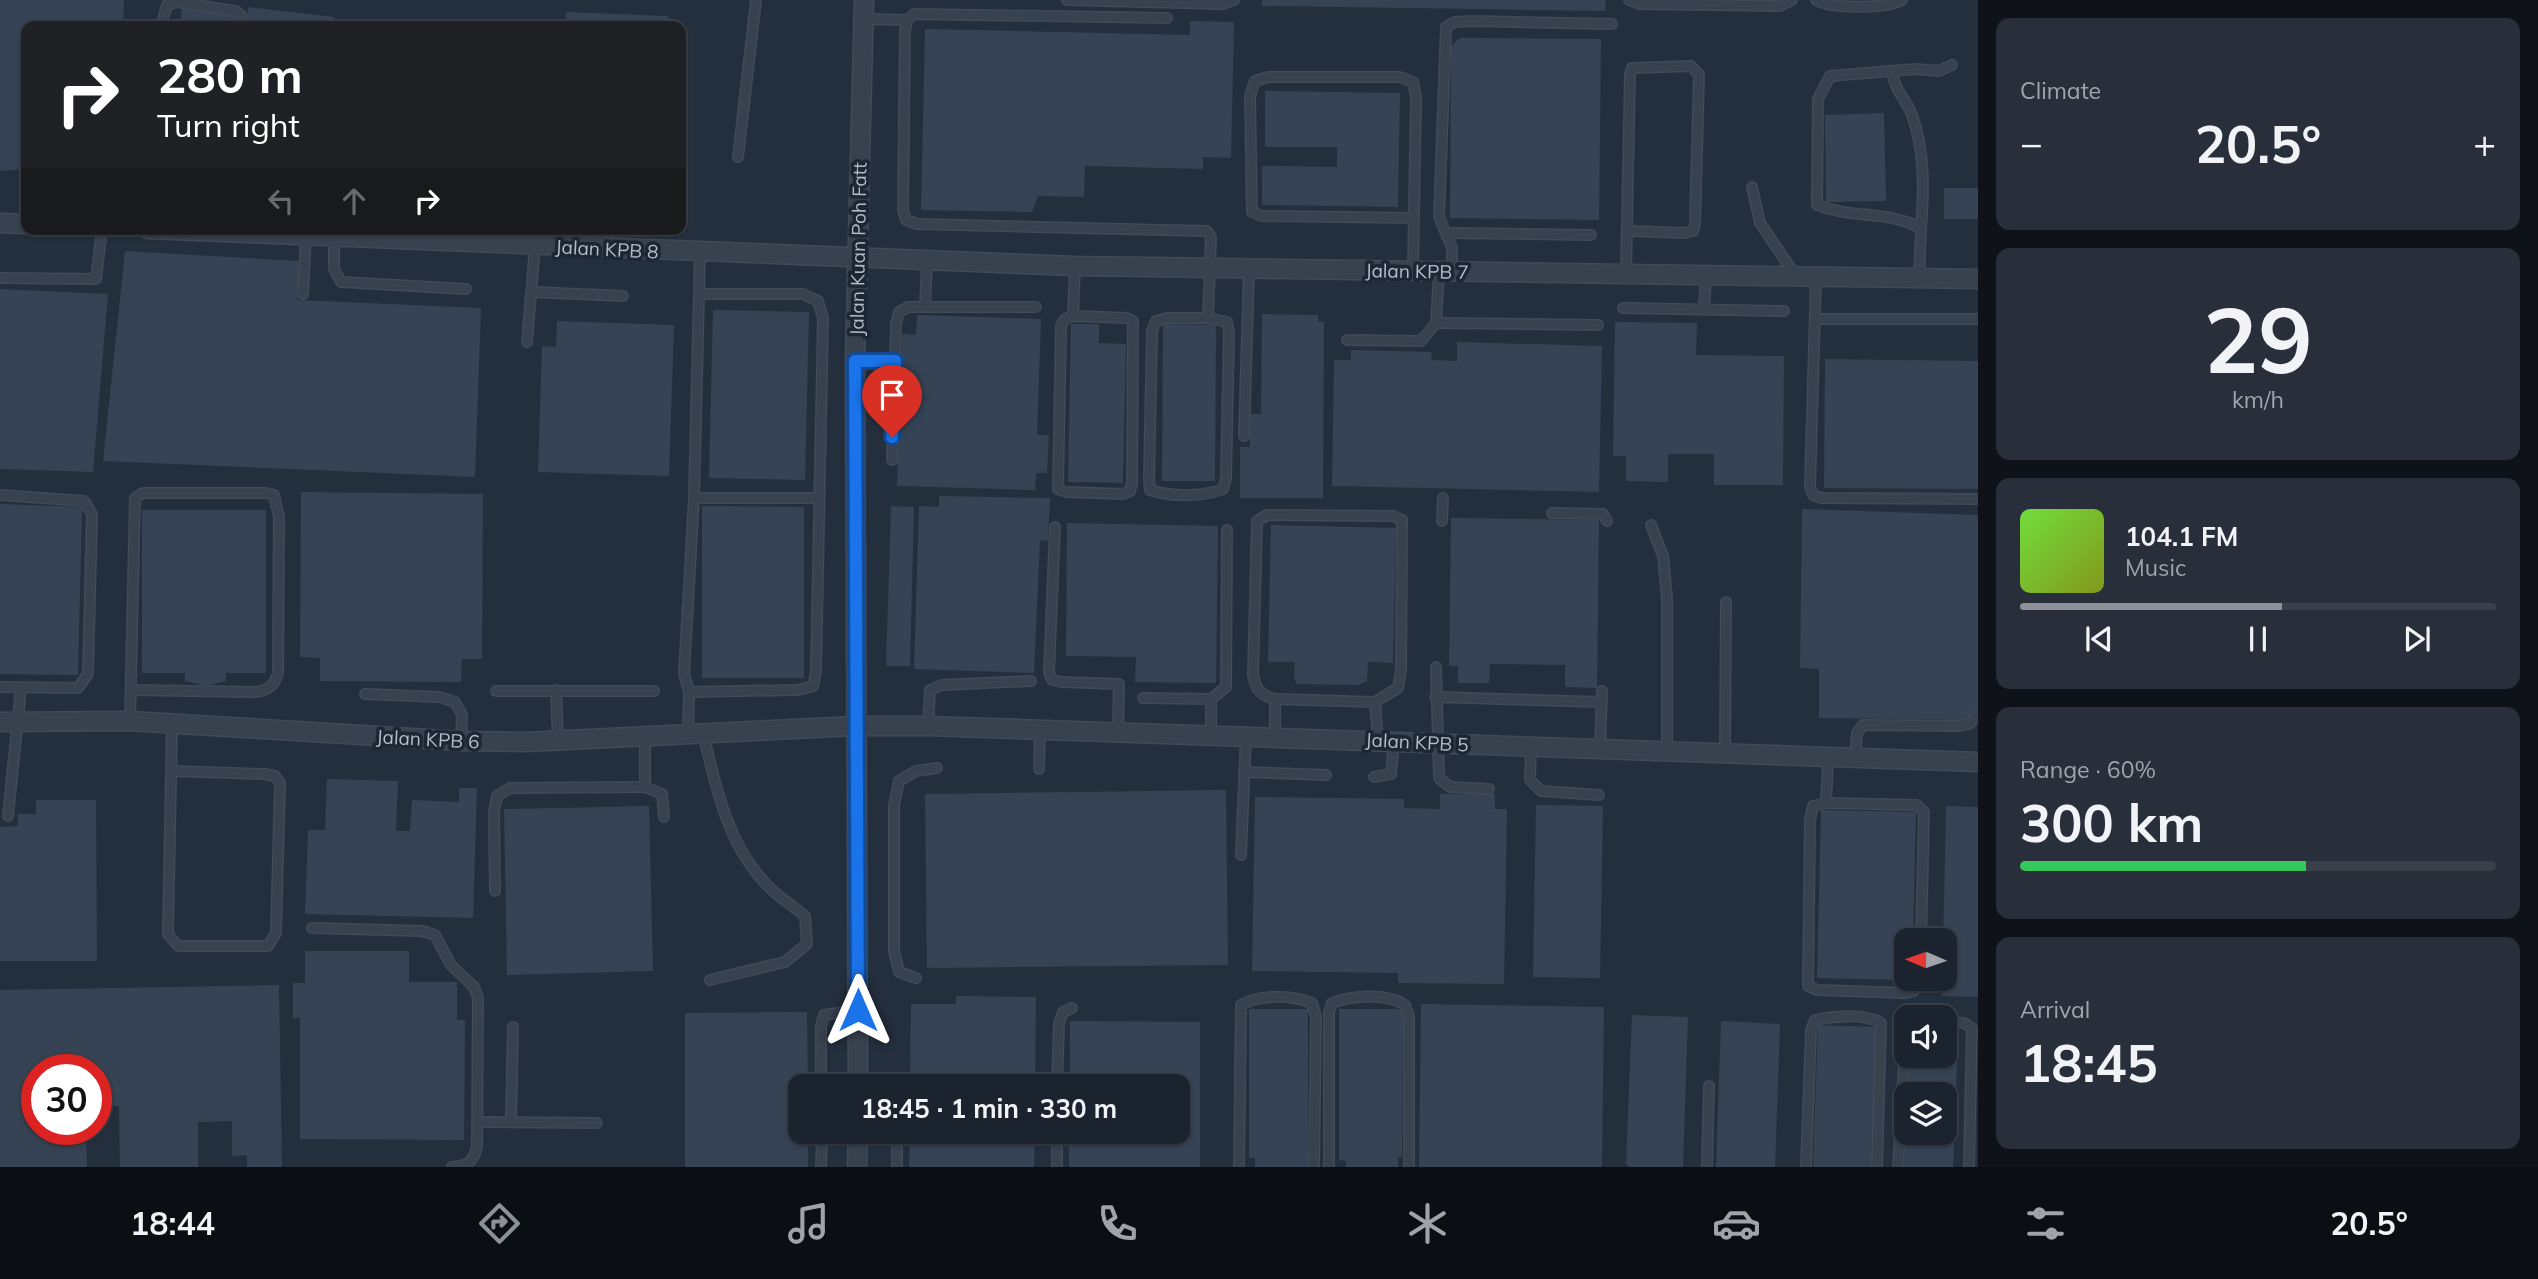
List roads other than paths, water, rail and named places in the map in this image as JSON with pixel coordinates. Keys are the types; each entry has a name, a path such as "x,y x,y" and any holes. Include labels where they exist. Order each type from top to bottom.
{"street":[{"name":"Jalan Kuan Poh Fatt","path":"858,1074 855,361 864,0"},
{"path":"0,223 21,225"},
{"name":"Jalan KPB 8","path":"300,235 316,235"},
{"name":"Jalan KPB 8","path":"366,235 535,246 857,259"},
{"name":"Jalan KPB 7","path":"857,259 1075,266 1978,279"},
{"name":"Jalan KPB 6","path":"9,722 130,721 461,741 645,738 856,726"},
{"name":"Jalan KPB 5","path":"856,726 1246,734 1667,753 1978,762"},
{"path":"858,1144 858,1167"}],"lane":[{"path":"738,157 756,0"},
{"path":"1067,0 1222,4 1234,0"},
{"path":"1629,0 1640,4 1780,6 1792,0"},
{"path":"1816,0 1826,5 1892,6 1902,0"},
{"path":"162,21 167,5 176,2 235,11 241,15 241,21"},
{"path":"863,19 907,20 914,15 1167,18"},
{"path":"907,20 902,210 906,220 917,224 1207,231 1211,237 1208,318"},
{"path":"1347,340 1421,341 1436,323 1452,248 1439,217 1446,27 1455,22 1471,21 1612,24"},
{"path":"1921,228 1902,218 1836,213 1817,205 1818,99 1830,76 1892,71 1939,71 1952,65"},
{"path":"1626,274 1629,231 1630,74 1632,68 1641,66 1691,66 1699,75 1693,231 1629,231"},
{"path":"1892,71 1894,89 1911,112 1921,148 1924,190 1919,279"},
{"path":"1413,218 1262,216 1252,212 1250,96 1255,81 1268,77 1400,77 1413,82 1416,97 1413,271"},
{"path":"1752,187 1760,223 1797,277"},
{"path":"1446,233 1591,235"},
{"path":"0,278 96,279 101,235"},
{"path":"335,235 334,269 341,282 466,289"},
{"path":"601,249 602,235"},
{"path":"303,294 306,236"},
{"path":"527,342 535,246"},
{"path":"700,253 694,498 684,673 696,734 738,846 767,886 805,916 807,944 785,962 710,980"},
{"path":"925,306 927,262"},
{"path":"1073,316 1075,266"},
{"path":"1244,436 1249,269"},
{"path":"1704,309 1706,276"},
{"path":"1816,277 1811,487 1813,495 1822,498 1978,499"},
{"path":"533,292 623,296"},
{"path":"689,692 798,690 813,685 816,671 823,318 818,301 803,294 700,294"},
{"path":"892,460 895,361 900,312 908,307 925,306 1036,307"},
{"path":"1623,308 1784,311"},
{"path":"1073,316 1128,318 1133,321 1132,484 1130,491 1123,494 1066,492 1058,489 1061,326 1065,319 1073,316"},
{"path":"1167,318 1208,318 1227,322 1229,331 1223,489 1213,493 1161,494 1150,490 1149,479 1152,331 1156,321 1167,318"},
{"path":"1815,318 1978,319"},
{"path":"1436,323 1598,325"},
{"path":"855,361 895,361"},
{"path":"130,721 135,498 143,493 274,495 279,517 278,673 275,683 266,691 253,692 132,690"},
{"path":"0,495 84,501 92,514 88,674 78,688 0,687"},
{"path":"694,498 819,498"},
{"path":"1442,521 1443,498"},
{"path":"1552,513 1603,514 1606,521"},
{"path":"1267,515 1393,516 1402,520 1401,671 1398,688 1376,702 1275,699 1264,696 1256,688 1254,675 1256,521 1267,515"},
{"path":"1651,525 1663,556 1667,598 1667,753"},
{"path":"1055,527 1049,672 1052,680 1060,682 1119,684 1118,732"},
{"path":"1143,698 1211,699 1226,687 1227,530"},
{"path":"1725,755 1726,602"},
{"path":"1436,667 1439,778 1450,787 1489,789"},
{"path":"928,726 930,690 943,685 1031,681"},
{"path":"8,816 9,722 21,688"},
{"path":"556,690 558,741"},
{"path":"496,691 654,691"},
{"path":"1600,749 1602,691"},
{"path":"366,694 439,697 455,702 462,715 461,741"},
{"path":"1435,697 1602,702"},
{"path":"1211,699 1211,734"},
{"path":"1275,699 1275,736"},
{"path":"1374,777 1391,774 1376,702"},
{"path":"1855,760 1857,733 1863,725 1959,726 1969,724 1978,715"},
{"path":"171,771 265,774 275,776 281,783 276,933 268,946 178,946 168,934 171,771 172,724"},
{"path":"1039,769 1040,730"},
{"path":"1241,855 1246,734"},
{"path":"645,738 645,786"},
{"path":"1531,747 1530,780 1541,792 1598,795"},
{"path":"1826,803 1828,758"},
{"path":"916,978 899,972 894,951 894,805 900,781 916,771 937,768"},
{"path":"1244,772 1326,775"},
{"path":"495,891 494,812 497,796 510,788 645,786 662,794 664,817"},
{"path":"1914,991 1817,990 1808,986 1810,820 1813,806 1826,803 1917,805 1924,812 1921,928"},
{"path":"312,928 422,931 435,935 451,965 474,987 478,998 477,1147 473,1160 465,1166 452,1167"},
{"path":"1329,1167 1329,1012 1332,1003 1344,998 1394,997 1405,1005 1409,1017 1409,1167"},
{"path":"1239,1167 1241,1005 1251,1000 1274,998 1302,999 1312,1003 1316,1016 1314,1167"},
{"path":"1057,1074 1059,1023 1063,1012 1072,1008"},
{"path":"821,1074 821,1027 824,1015 858,1010"},
{"path":"1806,1167 1811,1030 1815,1020 1824,1018 1873,1018 1881,1023 1877,1167"},
{"path":"1957,1023 1972,1028 1969,1167"},
{"path":"511,1122 513,1027"},
{"path":"1898,1167 1904,1068"},
{"path":"1707,1167 1709,1086"},
{"path":"478,1122 597,1123"},
{"path":"821,1167 822,1144"},
{"path":"897,1144 897,1167"},
{"path":"1057,1144 1057,1167"}]}
